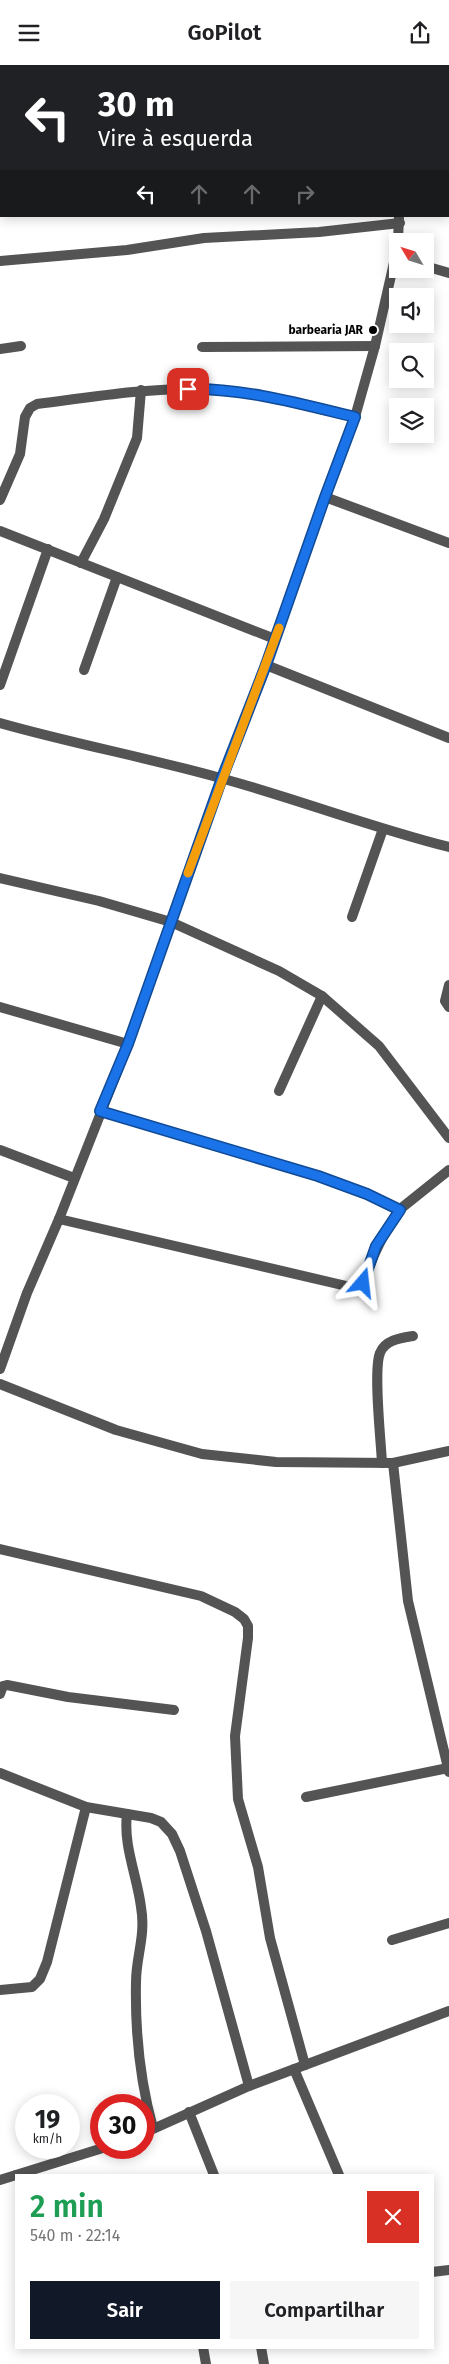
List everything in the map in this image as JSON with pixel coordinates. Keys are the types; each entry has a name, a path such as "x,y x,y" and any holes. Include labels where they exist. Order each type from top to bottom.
{"street":[{"path":"0,261 127,250 204,238 319,232 399,220 398,233"},
{"path":"434,269 449,273"},
{"path":"0,1369 27,1293 59,1219 128,1044 222,778 266,665 355,417 391,278"},
{"path":"0,349 21,346"},
{"path":"202,347 375,346"},
{"path":"0,500 20,454 25,417 30,407 37,404 141,390 203,389 278,399 355,417"},
{"path":"81,563 104,519 136,438 141,390"},
{"path":"325,497 449,543"},
{"path":"0,531 275,639"},
{"path":"0,685 48,549"},
{"path":"84,670 117,577"},
{"path":"266,665 449,738"},
{"path":"0,723 58,739 222,778 382,829 449,847"},
{"path":"352,917 382,829"},
{"path":"0,878 99,901 171,922 279,971 322,996 379,1046 449,1138"},
{"path":"449,985 445,1001 449,1007"},
{"path":"279,1091 322,996"},
{"path":"0,1007 128,1044"},
{"path":"100,1111 309,1173 367,1194 400,1210"},
{"path":"0,1150 74,1178"},
{"path":"59,1219 355,1288 363,1283 381,1237 400,1210 449,1170"},
{"path":"382,1463 378,1380 380,1353 386,1344 398,1338 413,1336"},
{"path":"0,1384 116,1430 202,1454 276,1462 393,1463 449,1451"},
{"path":"306,1797 449,1770 408,1601 393,1463"},
{"path":"0,1549 201,1596 235,1612 244,1619 248,1627 248,1638 235,1736 238,1799 258,1867 270,1938 305,2065"},
{"path":"0,1694 3,1686 7,1685 68,1697 174,1710"},
{"path":"0,1773 86,1807 161,1822 172,1834 180,1851 206,1931 249,2086"},
{"path":"0,1990 32,1987 40,1979 47,1962 86,1807"},
{"path":"127,1814 125,1831 142,1907 143,1929 136,1980 140,2064 144,2094"},
{"path":"392,1940 449,1923"},
{"path":"155,2127 249,2086 449,2011"},
{"path":"294,2069 339,2174"},
{"path":"189,2112 214,2174"},
{"path":"19,2174 90,2152"},
{"path":"0,2180 15,2175"},
{"path":"434,2272 449,2270"},
{"path":"203,2349 206,2364"},
{"path":"261,2349 264,2364"}],"slow traffic":[{"path":"188,873 279,628"}],"place":[{"name":"barbearia JAR","path":"373,330"}],"route":[{"path":"188,389 203,389 278,399 355,417 266,665 222,778 128,1044 100,1111 285,1165 353,1188 400,1210 376,1246 363,1283"}]}
